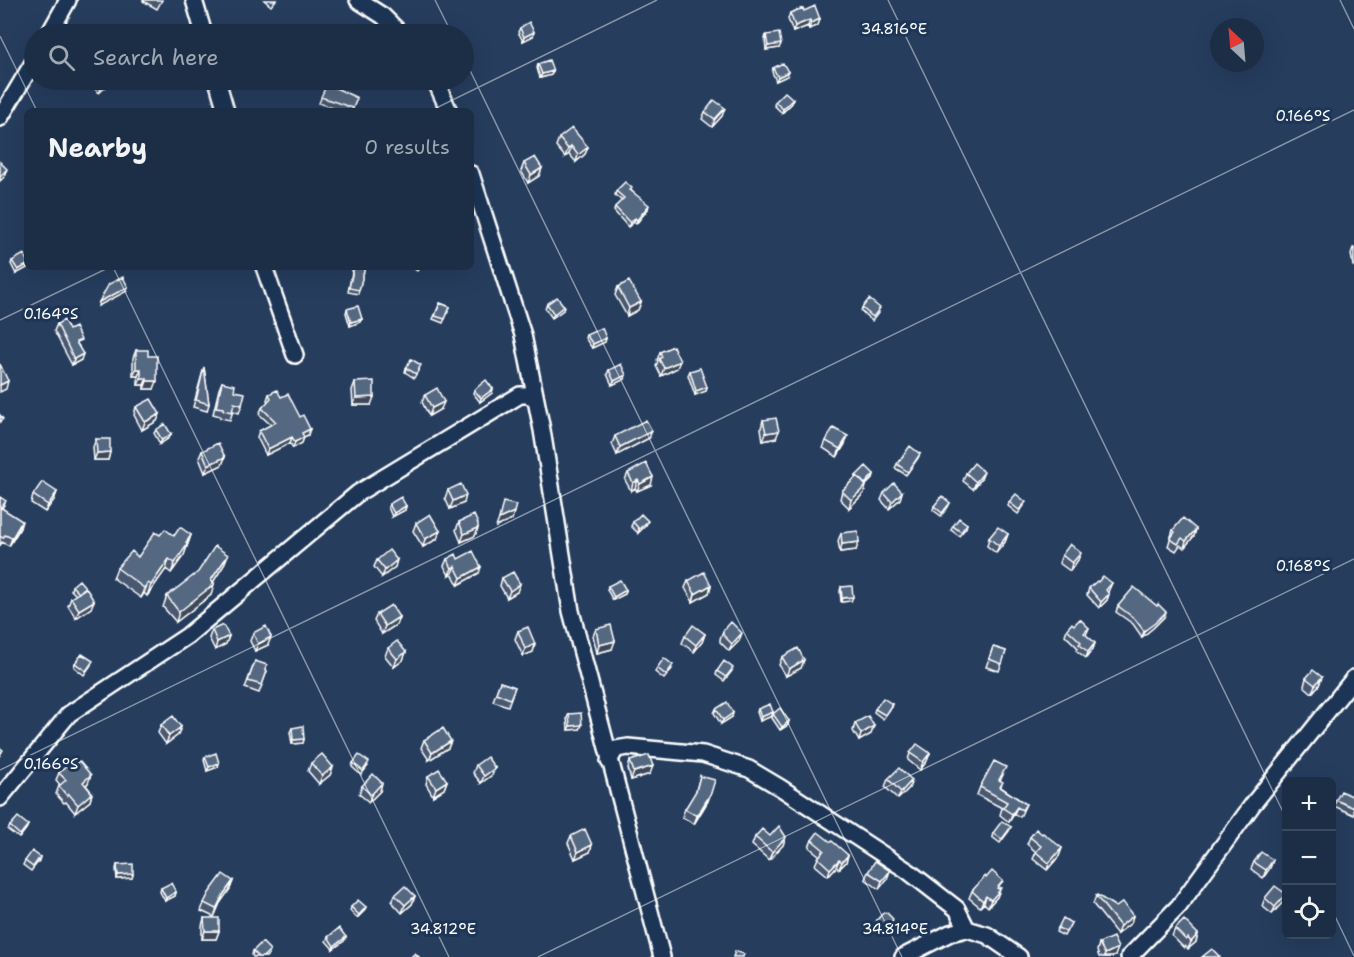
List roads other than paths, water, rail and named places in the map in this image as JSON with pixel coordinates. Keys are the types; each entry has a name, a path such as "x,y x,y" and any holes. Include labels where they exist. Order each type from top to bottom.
{"street":[{"path":"55,24 68,0"},
{"path":"194,0 201,24"},
{"path":"358,0 391,24"},
{"path":"0,118 24,77"},
{"path":"220,90 225,108"},
{"path":"440,90 448,108"},
{"path":"474,183 524,335 571,611 662,957"},
{"path":"265,270 295,355"},
{"path":"0,798 69,714 187,636 358,493 520,395 535,398"},
{"path":"1129,957 1179,906 1253,804 1354,678"},
{"path":"609,761 616,749 628,747 703,754 749,769 908,871 957,909 967,929"},
{"path":"903,957 950,933 967,929 987,935 1019,957"}]}
